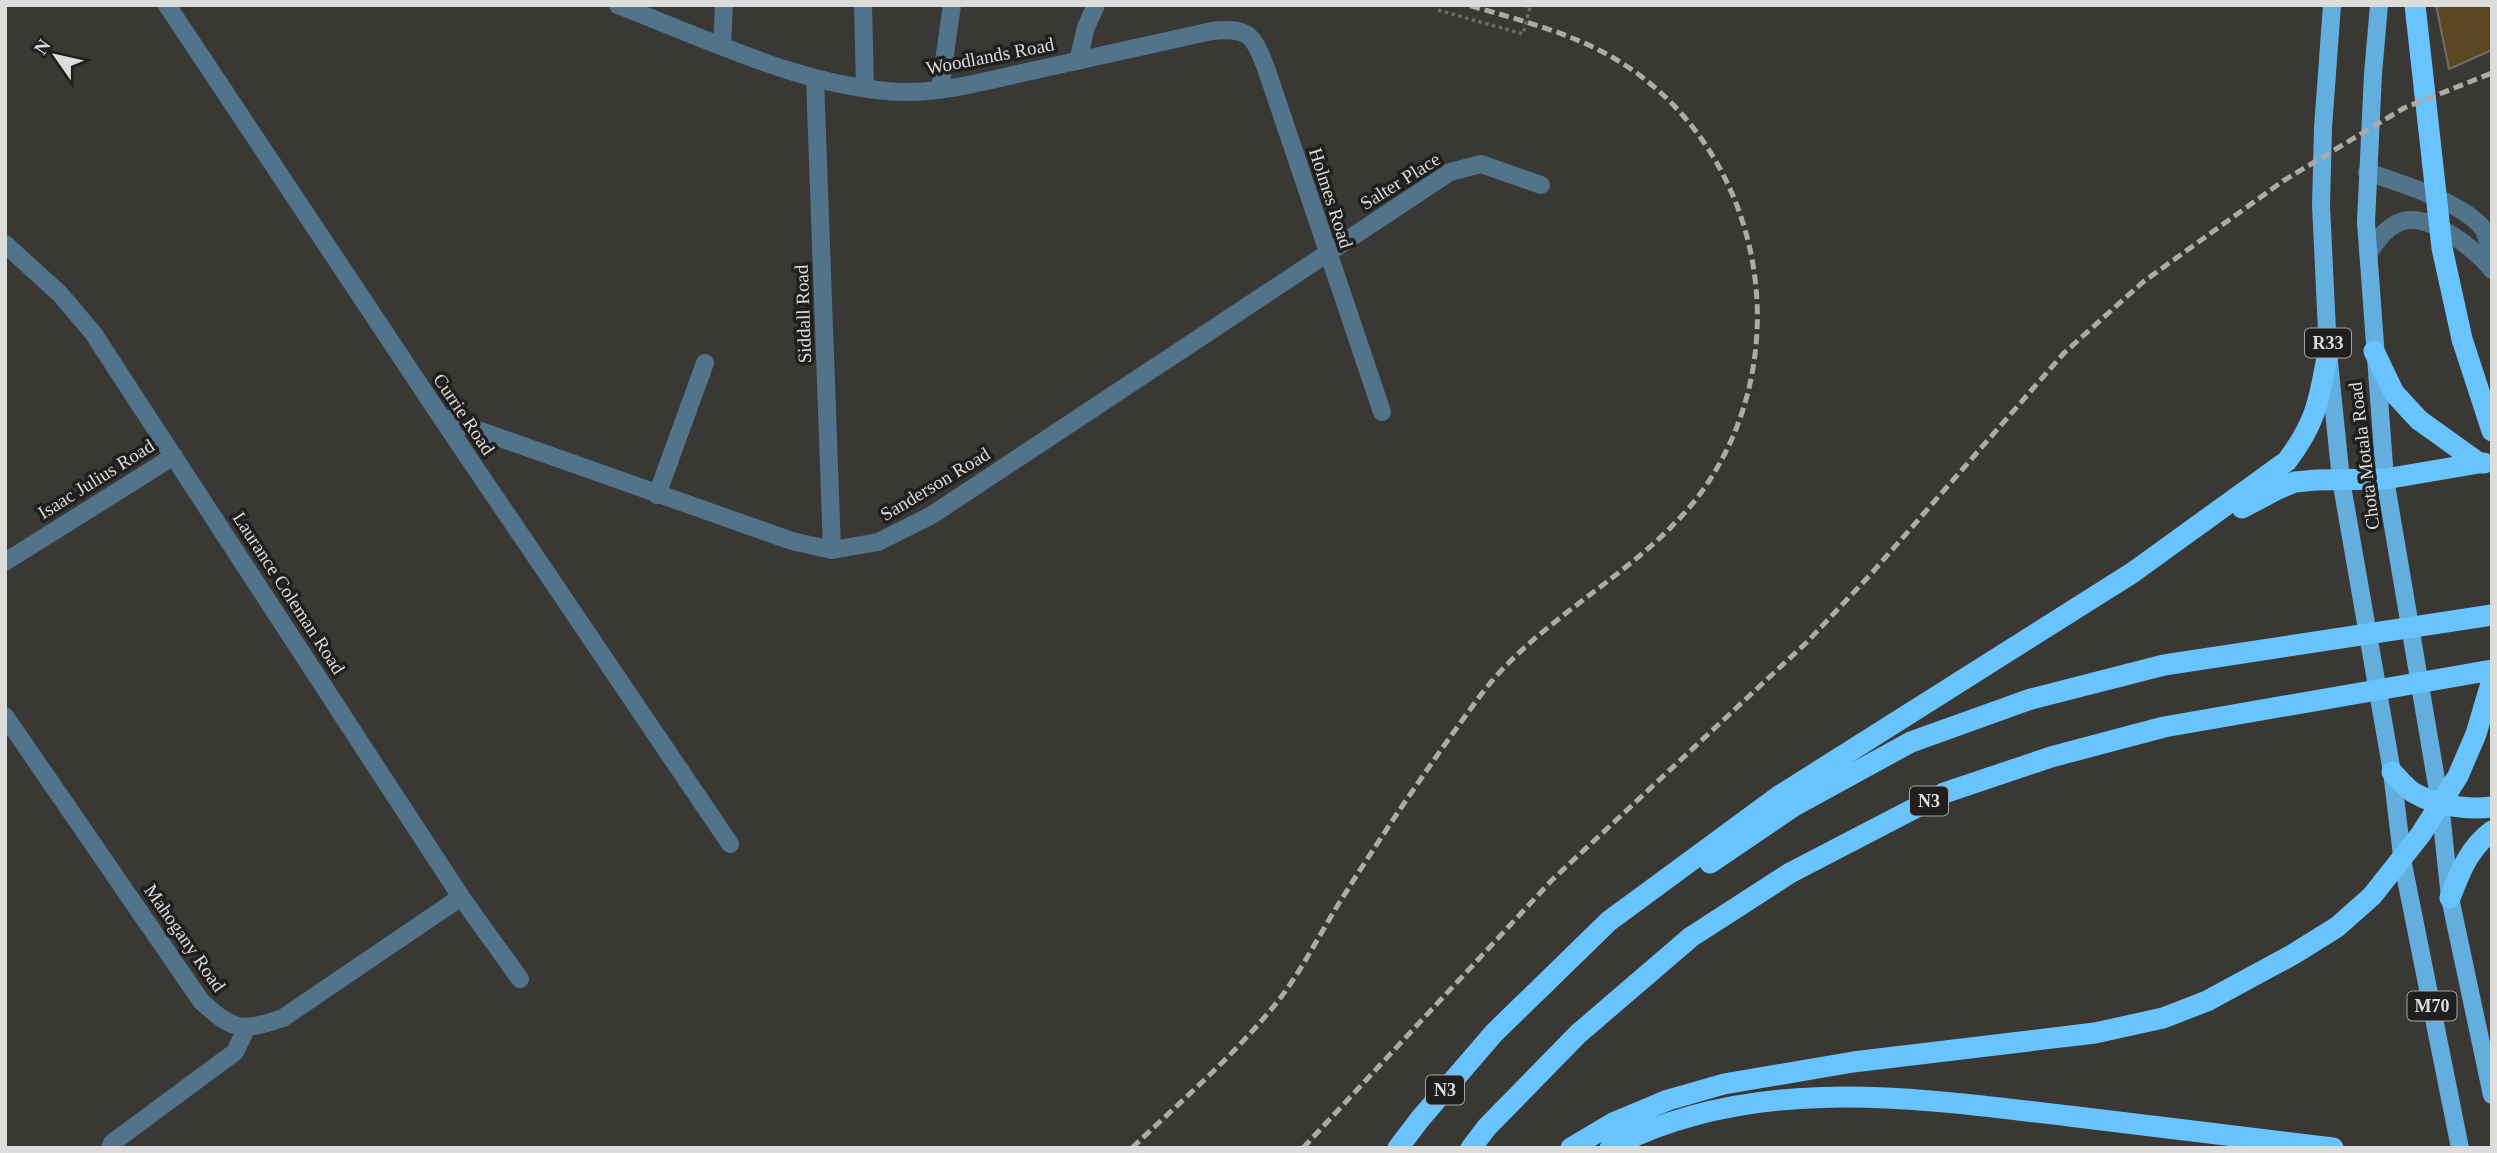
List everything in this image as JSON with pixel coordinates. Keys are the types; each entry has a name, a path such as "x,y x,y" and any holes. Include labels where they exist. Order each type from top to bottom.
{"highway":[{"path":"2414,5 2442,248 2462,339 2492,431"},
{"path":"2374,351 2394,393 2413,413 2485,463"},
{"path":"1494,1033 1609,920 1779,796 2170,547 2287,461 2305,438 2318,408 2328,352"},
{"path":"2170,547 2278,489 2306,481 2385,479 2485,463"},
{"name":"N3","path":"1398,1148 1494,1033 1616,927 1794,806 1911,742 2031,699 2164,665 2492,615"},
{"name":"N3","path":"1471,1148 1487,1127 1578,1034 1690,937 1790,873 1944,793 2051,757 2164,727 2492,670"},
{"path":"1571,1148 1613,1123 1668,1100 1724,1084 1853,1062 2095,1033 2163,1018 2207,1001 2292,956 2337,927 2372,896 2421,834 2458,776 2476,734 2492,680"},
{"path":"2392,772 2414,793 2440,803 2492,807"},
{"path":"2450,898 2463,864 2474,848 2492,831"},
{"path":"1610,1148 1633,1136 1717,1109 1791,1097 1842,1095 1982,1106 2333,1148"}],"main road":[{"name":"Chota Motala Road","path":"2332,5 2323,128 2321,205 2328,352 2341,480 2392,772 2403,864 2460,1148"},
{"name":"Chota Motala Road","path":"2379,5 2366,222 2374,351 2385,479 2440,803 2450,898"},
{"name":"M70","path":"2450,898 2492,1096"}],"street":[{"name":"Currie Road","path":"167,5 730,844"},
{"name":"Woodlands Road","path":"618,5 815,78 902,92 959,87 1212,31"},
{"path":"722,45 724,5"},
{"path":"863,5 865,88"},
{"path":"940,89 951,5"},
{"path":"1079,61 1086,27 1096,5"},
{"name":"Holmes Road","path":"1212,31 1235,29 1248,35 1257,44 1382,412"},
{"name":"Siddall Road","path":"815,78 832,550"},
{"name":"Salter Place","path":"1327,254 1450,172 1481,164 1541,185"},
{"path":"2367,172 2440,199 2467,215 2481,226 2492,257"},
{"path":"2368,254 2384,233 2409,220 2433,227 2466,243 2480,254 2492,270"},
{"name":"Laurance Coleman Road","path":"5,244 60,294 93,333 461,897 520,979"},
{"name":"Sanderson Road","path":"441,417 792,541 832,550 878,542 932,515 1327,254"},
{"path":"657,495 705,363"},
{"name":"Isaac Julius Road","path":"5,562 174,456"},
{"name":"Mahogany Road","path":"5,716 201,1001 221,1020 236,1027 247,1027"},
{"path":"110,1148 112,1143 235,1052 247,1027 255,1028 283,1017 461,897"}],"path":[{"path":"1438,10 1523,34 1530,7 1523,5"}],"building":[{"path":"2436,5 2492,5 2492,50 2449,69"}],"railway":[{"path":"1132,1148 1226,1059 1278,1001 1408,797 1501,671 1556,621 1645,551 1697,498 1729,444 1749,387 1757,326 1753,266 1738,208 1711,153 1673,105 1625,65 1607,54 1569,37 1468,5"},
{"path":"1303,1148 1552,880 1807,642 1871,574 2064,353 2143,282 2283,181 2404,108 2492,73"}]}
